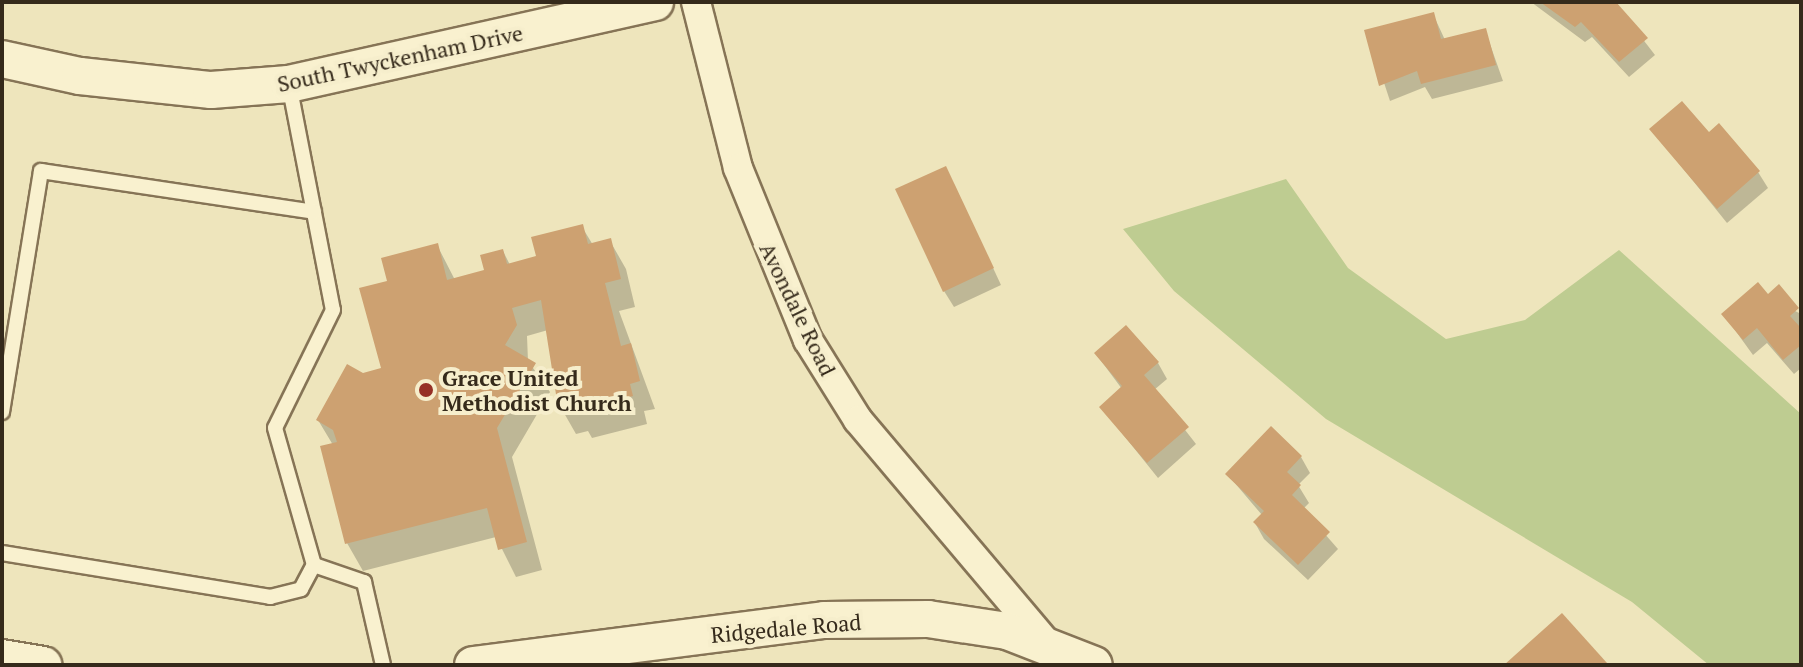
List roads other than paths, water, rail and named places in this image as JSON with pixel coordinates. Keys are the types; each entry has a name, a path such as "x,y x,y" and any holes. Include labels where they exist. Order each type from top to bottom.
{"street":[{"name":"South Twyckenham Drive","path":"2,59 80,76 211,90 289,84 655,2"},
{"name":"Avondale Road","path":"696,2 738,168 808,340 858,420 1047,644"},
{"name":"Ridgedale Road","path":"492,664 824,620 928,619 1047,644 1094,665"},
{"path":"2,658 43,665"}],"lane":[{"path":"2,553 270,597 301,589 314,565 275,428 333,310 289,84"},
{"path":"2,412 41,171 314,212"},
{"path":"314,565 364,582 383,665"}],"place":[{"name":"Grace United Methodist Church","path":"426,390"}]}
